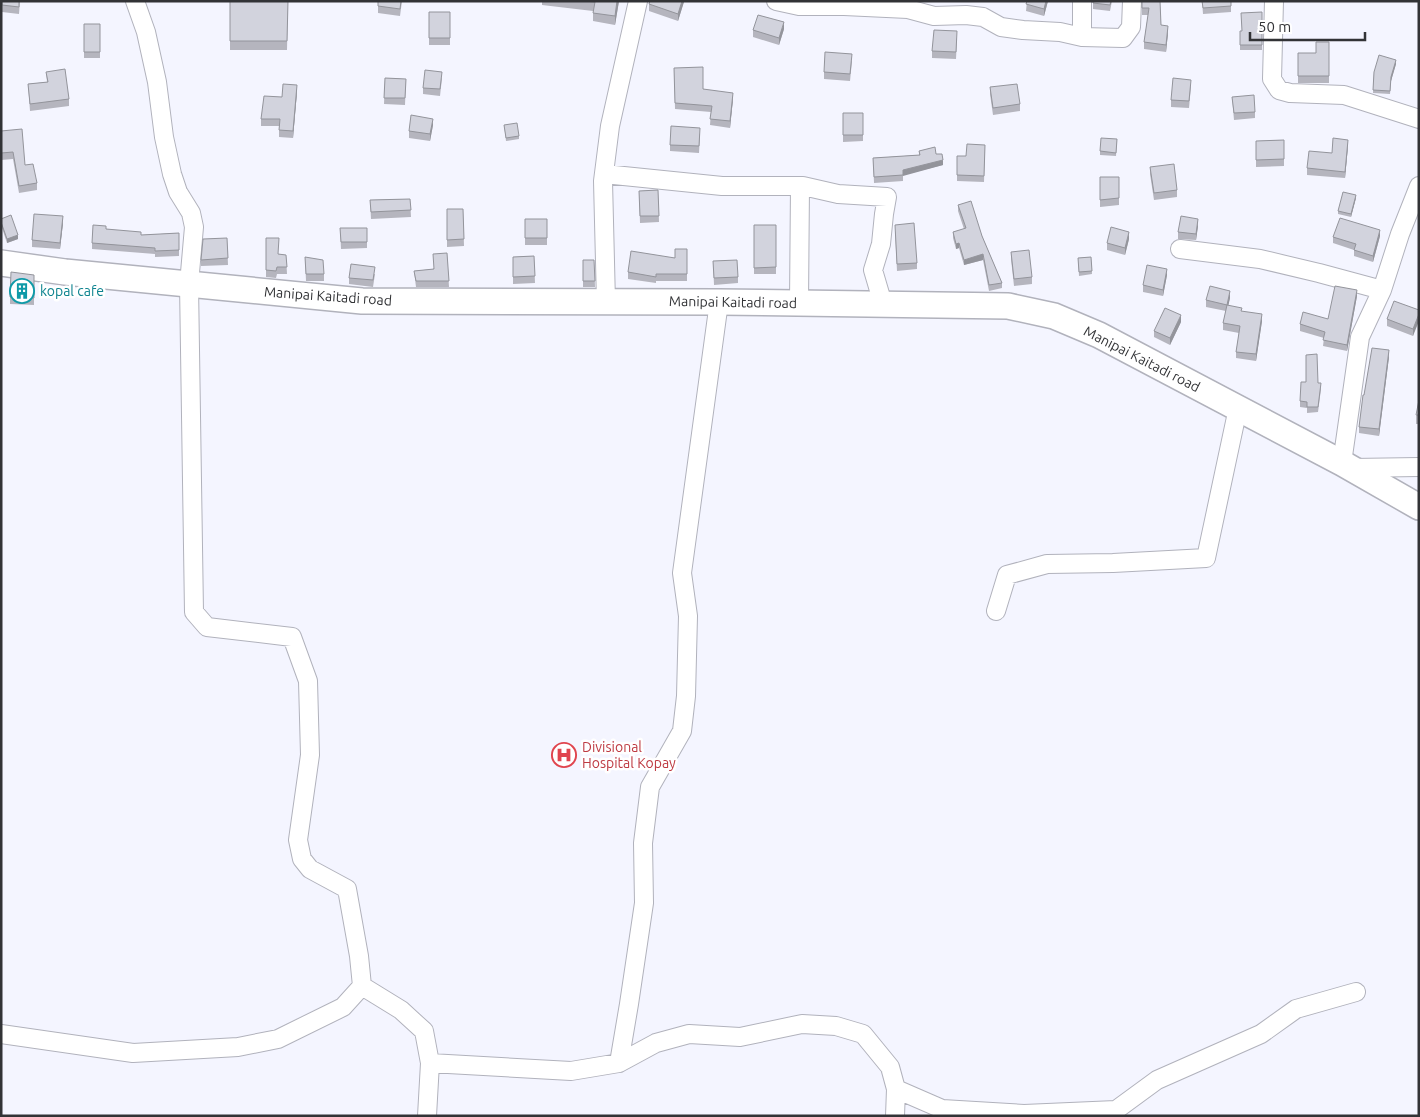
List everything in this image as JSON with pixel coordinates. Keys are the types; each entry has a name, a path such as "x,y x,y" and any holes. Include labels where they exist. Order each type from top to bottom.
{"main road":[{"name":"Manipai Kaitadi road","path":"1,263 65,272 362,301 719,302 1008,306 1054,316 1099,335 1346,466 1419,507"}],"street":[{"path":"1,1034 133,1053 238,1047 278,1039 343,1007 362,986 359,956 347,889 310,870 302,859 298,840 310,754 308,681 292,637 207,627 194,612 189,284 194,227 191,213 178,192 172,174 164,137 154,65 146,32 135,1"},
{"path":"606,302 603,181 610,126 638,1"},
{"path":"776,1 799,6 908,9 934,16 966,15 983,17 1001,27 1060,32 1082,37 1123,38 1130,27 1132,1"},
{"path":"1082,1 1082,37"},
{"path":"1274,1 1272,79 1279,90 1290,93 1344,95 1419,119"},
{"path":"604,174 722,186 800,186 838,194 887,197 881,244 873,270 883,304"},
{"path":"799,303 800,186"},
{"path":"1419,186 1400,234 1382,290 1360,337 1346,466 1419,467"},
{"path":"1180,249 1260,259 1382,290"},
{"path":"619,1063 644,903 643,843 650,787 682,731 686,696 688,616 682,573 719,302"},
{"path":"996,611 1007,575 1047,564 1206,558 1238,408"},
{"path":"362,986 401,1010 424,1031 430,1063 428,1116"},
{"path":"896,1089 942,1109 1024,1114 1116,1110 1157,1080 1261,1034 1296,1009 1356,992"},
{"path":"430,1063 571,1071 619,1063 656,1043 689,1034 740,1037 802,1024 836,1026 863,1034 890,1067 896,1089 895,1116"}],"building":[{"path":"2,1 19,1 19,7 2,5"},
{"path":"230,1 288,1 287,41 230,41"},
{"path":"378,1 401,1 400,9 378,6"},
{"path":"584,1 617,1 615,16 593,13 595,2"},
{"path":"650,1 682,1 678,14 649,4"},
{"path":"1027,1 1046,1 1044,9 1026,4"},
{"path":"1093,1 1111,1 1110,5 1093,3"},
{"path":"1142,1 1160,1 1161,25 1168,26 1166,45 1144,42 1149,8 1142,8"},
{"path":"1202,1 1231,1 1231,6 1203,8"},
{"path":"429,12 450,12 450,38 429,38"},
{"path":"1262,12 1262,45 1240,45 1240,31 1242,31 1241,13"},
{"path":"758,15 784,22 779,38 753,30"},
{"path":"84,24 100,24 100,52 84,52"},
{"path":"934,30 957,31 956,52 932,51"},
{"path":"1316,42 1329,42 1329,76 1298,76 1298,53 1316,53"},
{"path":"825,52 852,54 850,74 824,72"},
{"path":"1379,55 1396,60 1391,77 1390,91 1373,90 1374,72"},
{"path":"703,67 703,89 733,93 730,121 710,119 712,106 675,103 674,68"},
{"path":"65,69 69,99 30,104 28,84 48,82 46,72"},
{"path":"425,70 442,72 440,89 423,88"},
{"path":"385,78 406,79 405,98 384,98"},
{"path":"1173,78 1191,80 1189,101 1171,100"},
{"path":"283,84 297,85 293,131 279,130 280,119 261,119 264,96 282,97"},
{"path":"1017,84 1020,104 993,108 990,87"},
{"path":"1254,95 1255,112 1234,113 1232,97"},
{"path":"843,113 863,113 863,135 843,135"},
{"path":"411,115 433,119 430,134 409,131"},
{"path":"517,123 519,136 506,138 504,125"},
{"path":"671,126 700,128 699,146 670,145"},
{"path":"22,129 25,165 33,164 37,183 19,186 13,152 1,153 1,131"},
{"path":"1101,138 1117,139 1116,153 1100,151"},
{"path":"1333,138 1348,140 1345,172 1307,168 1309,151 1332,153"},
{"path":"1284,140 1284,159 1256,160 1256,141"},
{"path":"967,144 985,145 984,176 957,175 957,156 966,156"},
{"path":"935,147 936,154 942,154 943,160 903,170 903,175 874,177 873,158 920,155 919,151"},
{"path":"1174,164 1177,190 1154,193 1150,167"},
{"path":"1100,177 1119,177 1119,198 1100,200"},
{"path":"658,190 659,216 640,216 639,191"},
{"path":"1343,192 1356,195 1351,214 1338,211"},
{"path":"410,199 411,210 371,212 370,200"},
{"path":"971,201 982,236 1002,283 989,285 983,254 964,260 959,243 956,244 953,232 966,228 958,205"},
{"path":"447,209 463,209 464,239 447,240"},
{"path":"34,214 63,216 60,243 32,240"},
{"path":"11,215 18,235 7,239 1,219"},
{"path":"1181,216 1198,219 1196,234 1178,232"},
{"path":"1340,218 1380,230 1373,256 1354,250 1356,244 1333,237"},
{"path":"525,219 547,219 547,238 525,238"},
{"path":"914,223 917,263 897,264 895,225"},
{"path":"93,225 106,226 106,229 141,232 141,235 179,233 179,250 155,251 155,248 92,243"},
{"path":"754,225 776,225 776,267 754,268"},
{"path":"1111,227 1129,232 1125,248 1107,243"},
{"path":"340,228 367,228 367,242 341,242"},
{"path":"227,238 228,258 201,260 203,239"},
{"path":"266,238 279,238 278,254 286,255 287,267 277,267 276,271 266,270"},
{"path":"675,249 687,249 687,274 656,274 656,277 628,272 631,251 675,258"},
{"path":"1029,250 1032,277 1014,279 1011,252"},
{"path":"447,253 449,281 416,281 414,271 434,269 433,254"},
{"path":"534,256 535,276 513,277 513,257"},
{"path":"305,257 323,260 324,274 306,274"},
{"path":"1091,257 1092,271 1079,272 1078,258"},
{"path":"583,260 594,260 595,281 583,281"},
{"path":"737,260 738,277 714,278 713,261"},
{"path":"351,264 375,267 373,280 349,278"},
{"path":"1147,265 1167,269 1163,290 1143,285"},
{"name":"kopal cafe","path":"11,272 34,275 34,298 10,297"},
{"path":"1210,286 1230,291 1227,305 1206,300"},
{"path":"1335,286 1357,290 1347,345 1323,340 1325,332 1300,324 1303,312 1328,319"},
{"path":"1394,301 1419,310 1413,329 1387,319"},
{"path":"1227,305 1242,308 1241,311 1262,314 1256,354 1236,352 1240,326 1223,323"},
{"path":"1165,308 1181,315 1170,338 1154,331"},
{"path":"1372,348 1389,350 1379,429 1359,427"},
{"path":"1317,354 1318,383 1321,383 1318,407 1307,407 1307,402 1300,401 1301,382 1306,382 1306,355"},
{"path":"1419,400 1419,415 1416,415"}],"place":[{"name":"kopal cafe","path":"22,291"},
{"name":"Divisional Hospital Kopay","path":"564,755"}]}
